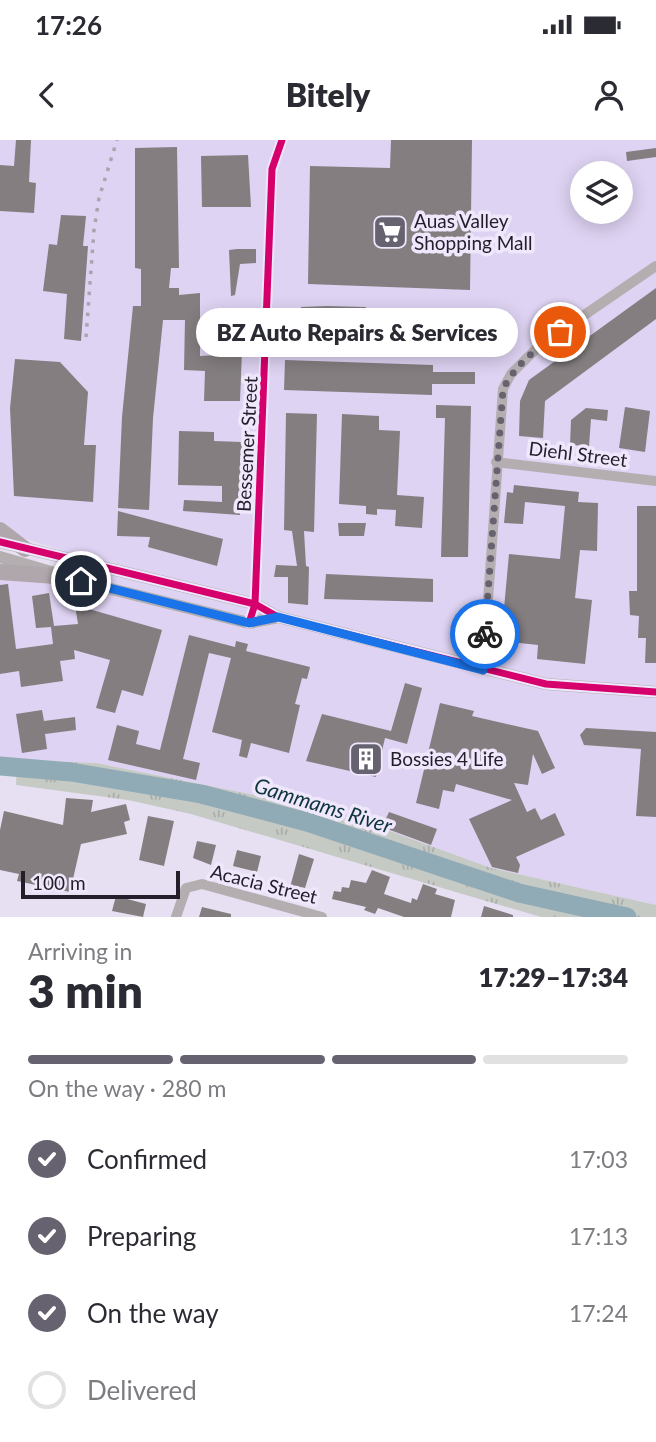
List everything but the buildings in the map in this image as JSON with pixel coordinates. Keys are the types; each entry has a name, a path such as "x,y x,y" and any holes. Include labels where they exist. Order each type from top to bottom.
{"main road":[{"path":"0,530 25,549"},
{"path":"0,572 68,577"}],"street":[{"name":"Bessemer Street","path":"249,623 255,604 272,169 282,140"},
{"path":"483,670 500,402 511,374 539,346 656,266"},
{"name":"Diehl Street","path":"496,462 656,481"},
{"path":"0,542 255,604 278,617 483,670 546,684 656,692"},
{"path":"0,557 249,623 278,617"},
{"name":"Acacia Street","path":"176,917 186,888 202,884 322,917"}],"shaded area":[{"path":"0,140 656,140 656,905 491,868 335,811 96,763 0,759 0,579 53,584 61,550 11,534 0,521"}],"green space":[{"path":"17,760 96,763 335,811 491,868 656,905 656,917 541,917 191,814 128,800 16,785"}],"waterway":[{"name":"Gammams River","path":"0,766 71,772 201,794 307,822 519,893 627,917"}],"railway":[{"path":"86,337 99,198 117,140"}],"cycle path":[{"path":"249,623 255,604 272,169 282,140"},
{"path":"0,542 255,604 278,617 546,684 656,692"}],"way so far":[{"path":"485,634 503,389 511,374 539,346 560,332"}],"place":[{"name":"Auas Valley Shopping Mall","path":"390,232"},
{"name":"BZ Auto Repairs & Services","path":"560,332"},
{"name":"Bossies 4 Life","path":"366,759"}],"route":[{"path":"81,581 249,623 278,617 483,670 485,634"}]}
